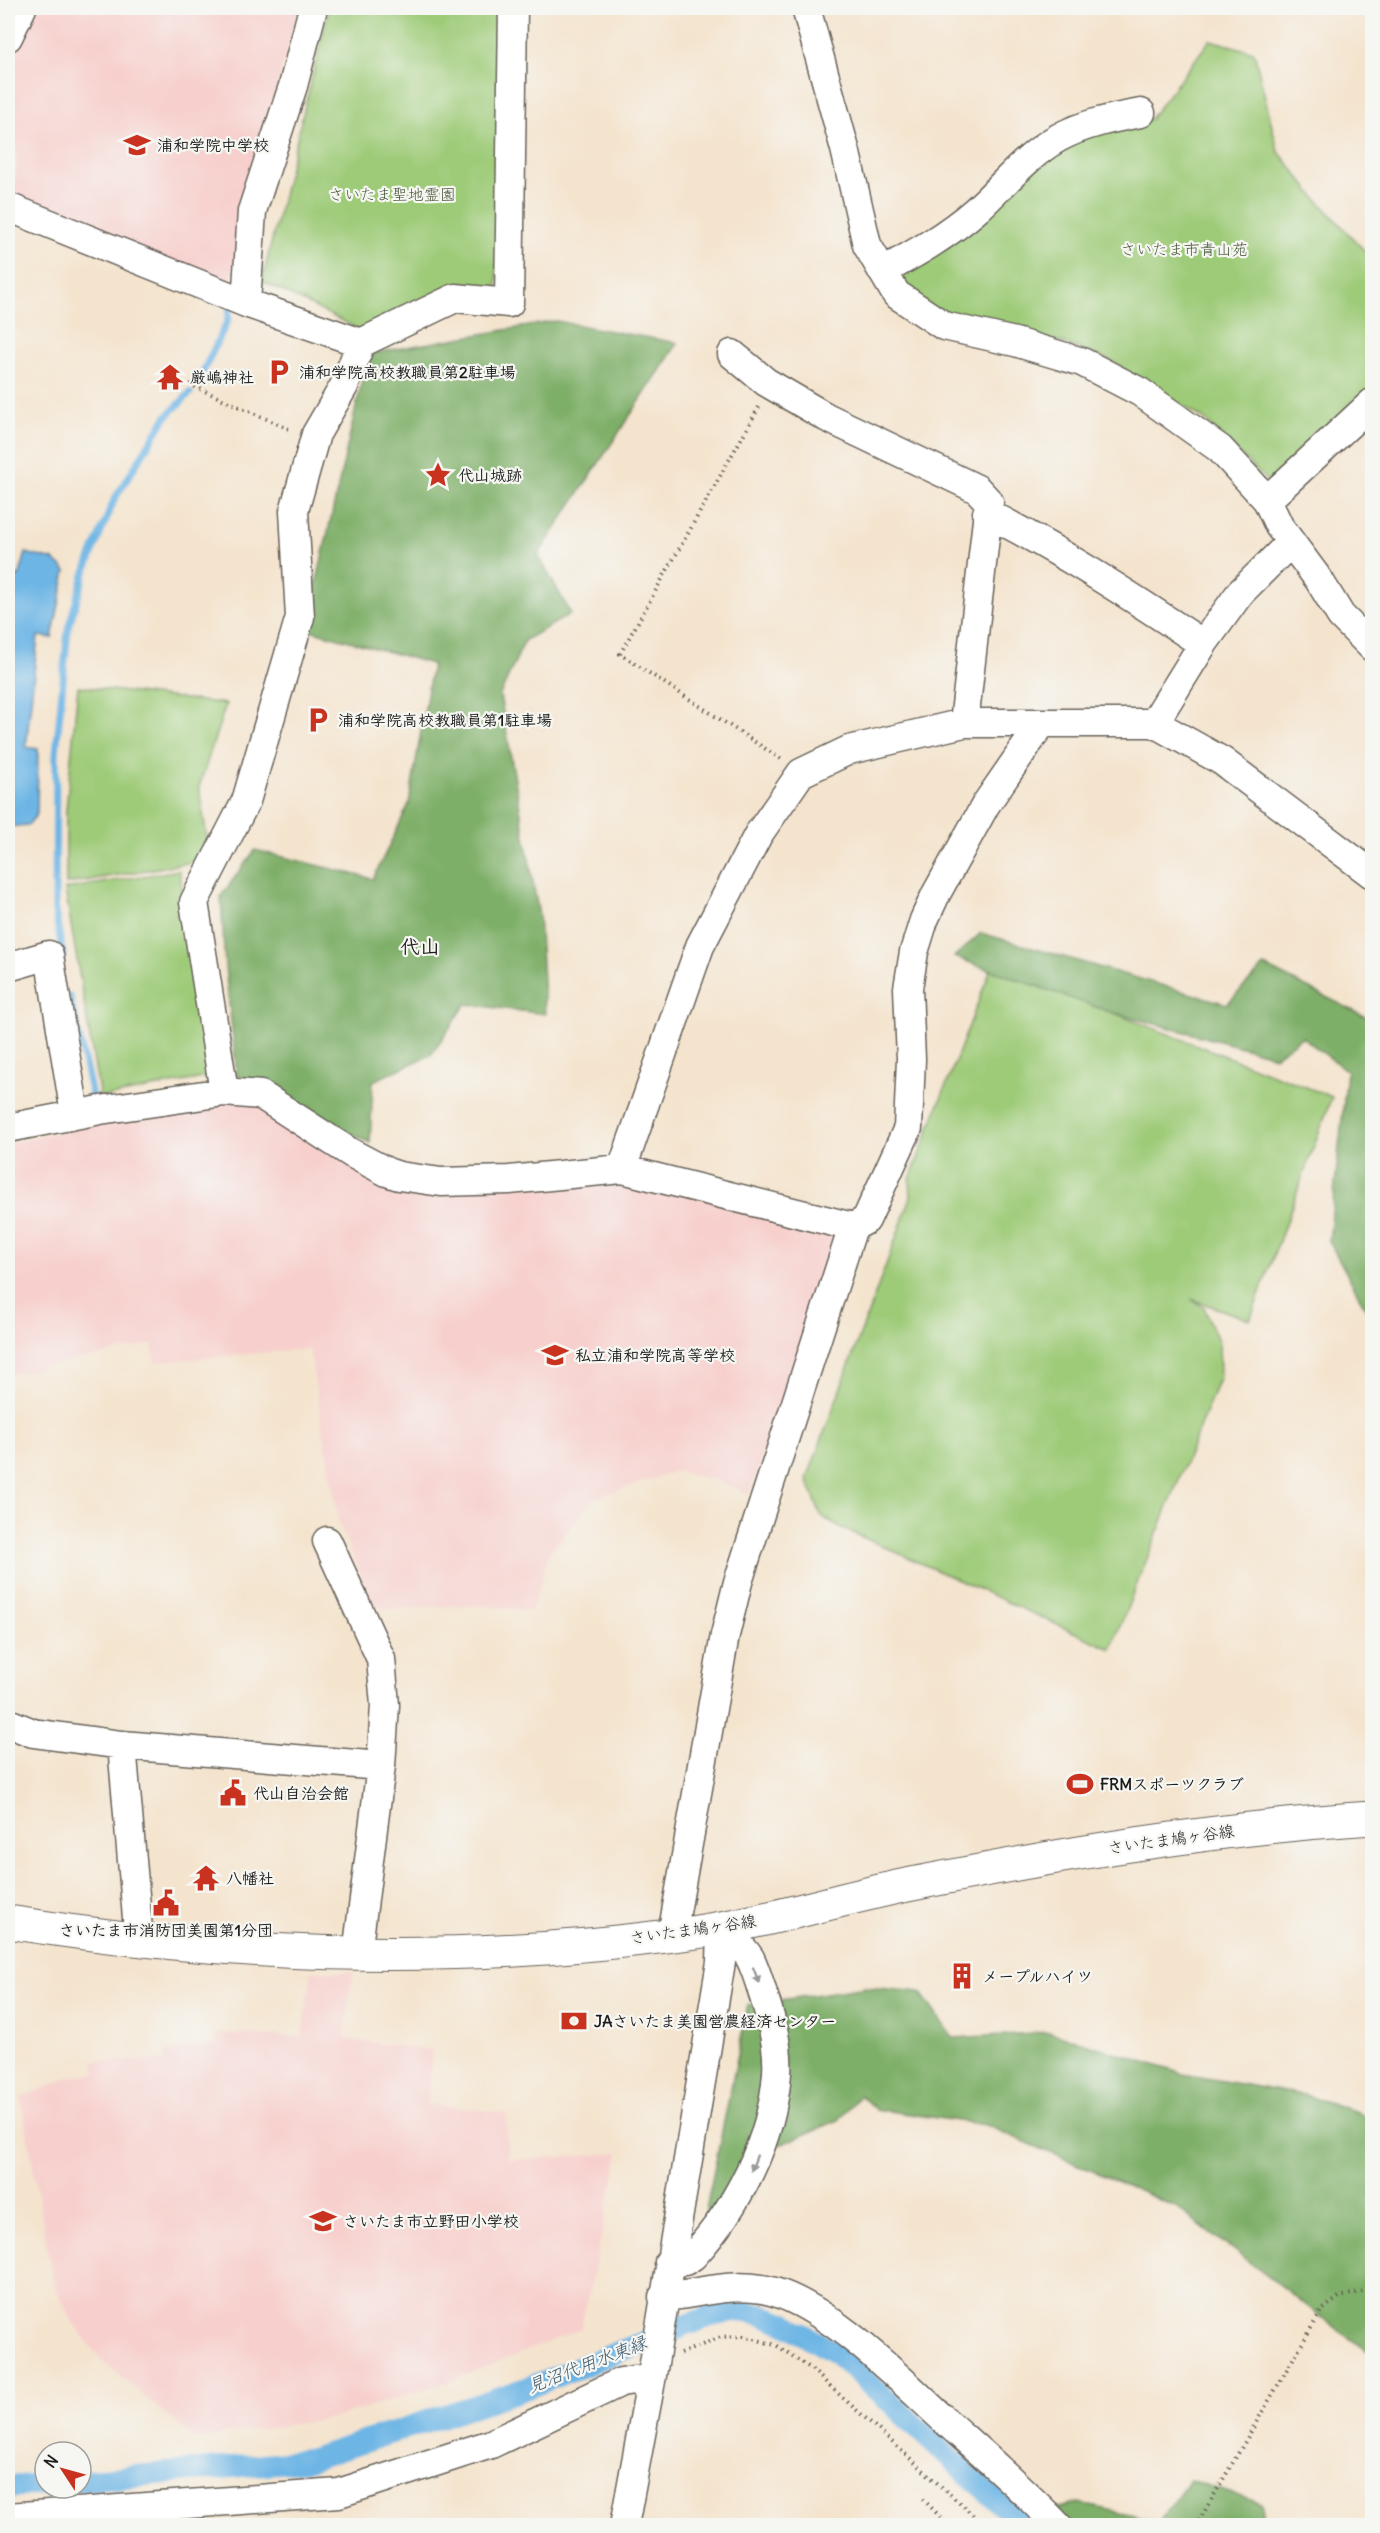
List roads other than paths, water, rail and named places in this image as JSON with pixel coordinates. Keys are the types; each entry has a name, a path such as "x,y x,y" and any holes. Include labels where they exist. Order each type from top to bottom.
{"main road":[{"name":"さいたま鳩ヶ谷線","path":"8,1922 139,1941 290,1953 482,1951 672,1935 722,1928 904,1886 1129,1844 1232,1830 1372,1818"}],"street":[{"path":"8,37 22,8"},
{"path":"246,303 252,211 293,86 313,8"},
{"path":"224,1092 195,902 246,801 300,617 294,511 314,440 344,386 361,343 455,298 509,303 513,8"},
{"path":"806,8 845,149 867,245 896,294 944,326 1015,342 1082,362 1140,392 1220,449 1268,500 1279,526 1319,580 1341,615 1372,647"},
{"path":"883,271 934,243 973,212 1040,150 1059,137 1108,119 1141,113"},
{"path":"8,207 246,303 361,343"},
{"path":"732,354 771,385 826,417 977,489 988,502 964,723"},
{"path":"1268,500 1368,415"},
{"path":"987,513 1047,544 1092,571 1203,644"},
{"path":"1154,723 1203,644 1240,593 1291,542"},
{"path":"622,1169 700,946 758,835 801,773 849,750 964,723 1154,723 1222,761 1372,874"},
{"path":"672,1935 725,1635 738,1582 854,1227 866,1220 908,1128 911,1059 908,988 914,952 924,920 936,894 986,804 1042,723"},
{"path":"8,967 49,955 89,1112"},
{"path":"8,1128 89,1112 224,1092 261,1095 351,1153 399,1176 441,1182 509,1180 622,1169 854,1227"},
{"path":"327,1541 381,1659 385,1705 381,1767 357,1954"},
{"path":"8,1723 33,1733 122,1745 381,1767"},
{"path":"122,1745 139,1941"},
{"path":"624,2526 661,2364 662,2304 721,1962 722,1928"},
{"path":"669,2262 685,2261 693,2256 736,2201 761,2145 771,2109 777,2073 773,2025 757,1976 746,1953 722,1928"},
{"path":"662,2304 720,2288 763,2289 791,2299 819,2315 863,2346 1029,2496 1058,2526"},
{"path":"8,2517 339,2493 491,2444 621,2382 634,2380 661,2364"}],"water":[{"path":"26,553 54,560 66,571 52,638 38,636 26,747 38,749 37,814 28,825 8,827 8,571 19,577"}],"waterway":[{"path":"199,380 228,320 230,302"},
{"path":"63,956 55,911 56,753 68,629 85,572 114,500 166,417 190,393"},
{"path":"70,997 92,1096"},
{"name":"見沼代用水東縁","path":"93,2480 309,2460 522,2390 710,2316 740,2311 762,2315 786,2324 837,2354 1024,2526"},
{"name":"見沼代用水東縁","path":"8,2487 33,2485"}],"place":[{"name":"浦和学院中学校","path":"137,145"},
{"name":"浦和学院高校教職員第2駐車場","path":"279,372"},
{"name":"厳嶋神社","path":"170,377"},
{"name":"代山城跡","path":"438,475"},
{"name":"浦和学院高校教職員第1駐車場","path":"318,720"},
{"name":"私立浦和学院高等学校","path":"555,1355"},
{"name":"FRMスポーツクラブ","path":"1080,1784"},
{"name":"代山自治会館","path":"233,1793"},
{"name":"八幡社","path":"206,1878"},
{"name":"さいたま市消防団美園第1分団","path":"166,1903"},
{"name":"メープルハイツ","path":"962,1976"},
{"name":"JAさいたま美園営農経済センター","path":"574,2021"},
{"name":"さいたま市立野田小学校","path":"323,2221"}],"district":[{"name":"代山","path":"420,946"}],"park label":[{"name":"さいたま聖地霊園","path":"392,194"},
{"name":"さいたま市青山苑","path":"1184,249"}]}
